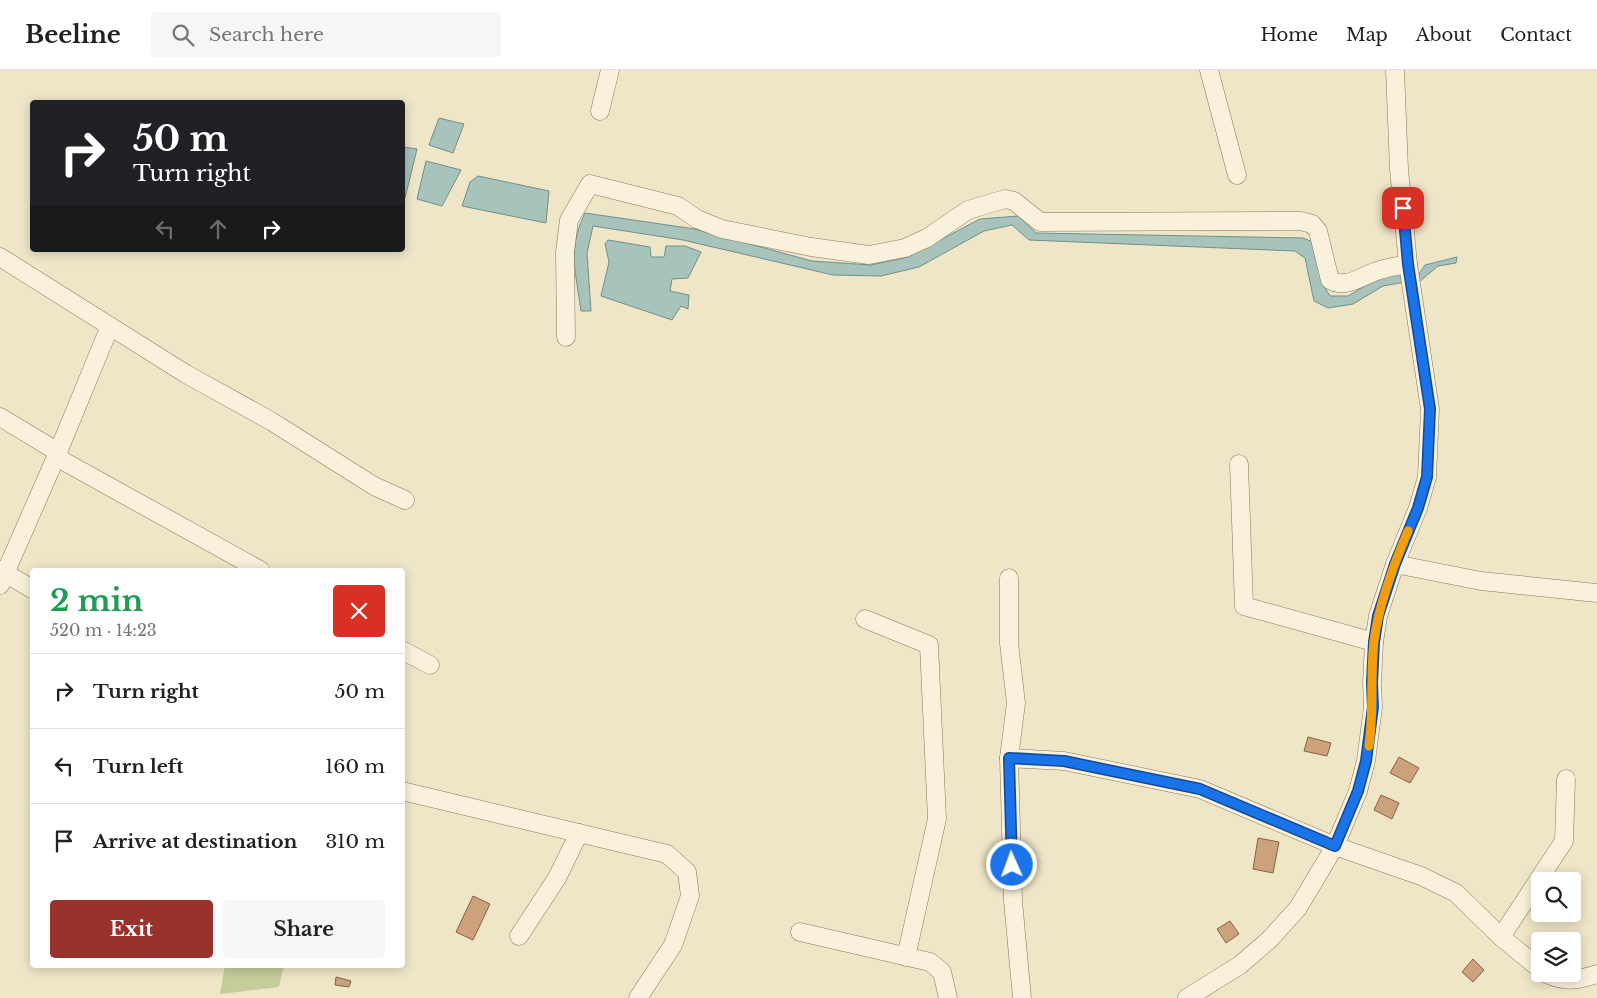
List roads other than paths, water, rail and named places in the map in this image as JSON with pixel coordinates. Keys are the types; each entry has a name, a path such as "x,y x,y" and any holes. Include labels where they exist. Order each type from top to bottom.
{"street":[{"path":"600,111 610,70"},
{"path":"1209,70 1237,176"},
{"path":"1187,998 1240,964 1270,939 1298,908 1335,846 1358,791 1366,761 1373,707 1374,642 1378,616 1395,564 1418,508 1427,477 1430,419 1408,264 1399,169 1395,70"},
{"path":"566,338 565,252 569,220 590,184 678,206 697,219 722,228 811,248 870,255 905,248 927,238 968,210 1005,199 1014,201 1040,222 1301,221 1312,224 1318,231 1330,280 1336,283 1348,283 1379,270 1408,264"},
{"path":"0,257 186,374 271,422 374,486 405,500"},
{"path":"30,588 2,576 57,455 110,326"},
{"path":"0,417 57,455 256,568"},
{"path":"1239,464 1244,606 1374,642"},
{"path":"1395,564 1481,581 1597,593"},
{"path":"1009,578 1009,644 1016,703 1009,758 1013,901 1022,998"},
{"path":"866,619 929,645 937,819 906,956"},
{"path":"405,652 430,665"},
{"path":"1009,758 1064,761 1200,789 1335,846 1422,876 1456,893 1500,936 1531,962"},
{"path":"1500,936 1564,841 1566,779"},
{"path":"405,792 667,854 687,872 690,896 673,945 638,998"},
{"path":"519,936 557,878 579,833"},
{"path":"800,932 930,962 942,972 948,998"},
{"path":"1581,979 1597,974"}],"water":[{"path":"439,118 464,124 453,153 429,145"},
{"path":"405,147 417,149 405,198"},
{"path":"426,161 461,170 442,206 417,199"},
{"path":"478,176 549,191 546,223 462,206 470,182"},
{"path":"585,213 695,229 812,261 871,265 908,257 980,219 1018,216 1036,233 1303,238 1313,242 1325,288 1330,296 1348,296 1383,275 1403,272 1405,282 1383,286 1353,304 1328,308 1314,301 1305,258 1295,251 1029,240 1012,225 984,231 919,267 881,276 833,275 683,240 593,226 587,253 591,311 581,311 574,261 576,238"},
{"path":"608,240 650,247 651,257 664,257 666,246 685,246 701,252 688,278 672,279 670,291 689,295 688,309 681,306 672,320 601,296 609,262 605,244"},
{"path":"1457,257 1456,263 1438,266 1419,282 1419,274 1425,265"}]}
